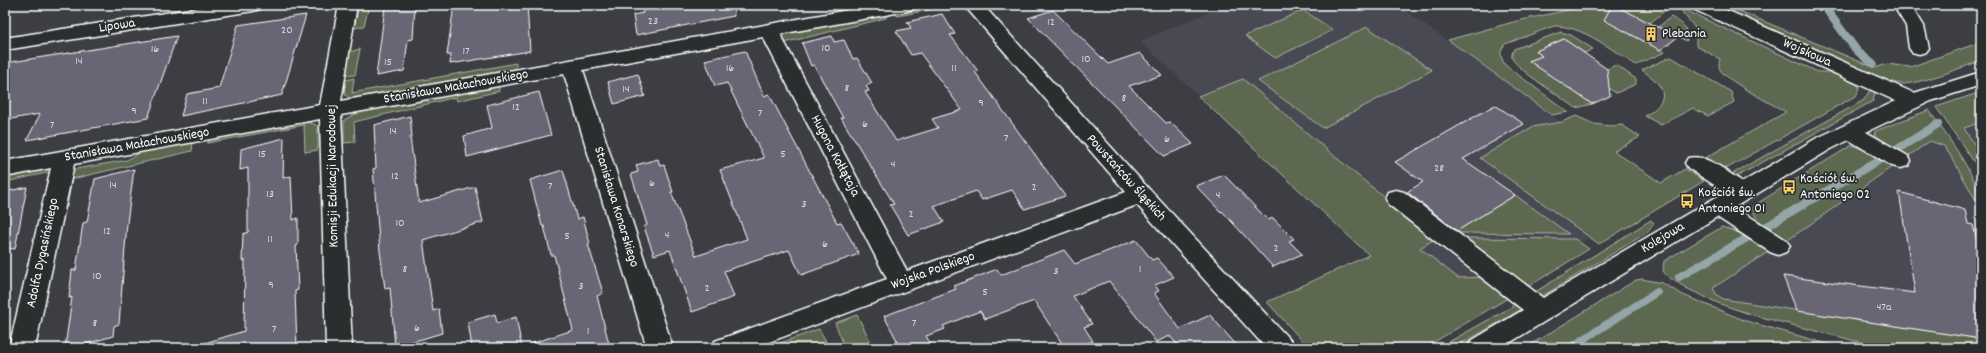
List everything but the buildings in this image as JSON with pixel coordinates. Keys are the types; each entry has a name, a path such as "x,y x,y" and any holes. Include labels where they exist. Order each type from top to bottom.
{"street":[{"name":"Lipowa","path":"5,44 253,5"},
{"name":"Komisji Edukacji Narodowej","path":"339,348 330,110 332,90 348,5"},
{"name":"Stanisława Małachowskiego","path":"5,170 768,29 907,5"},
{"name":"Powstańców Śląskich","path":"973,5 1141,195 1282,348"},
{"name":"Wojskowa","path":"1700,5 1914,101"},
{"path":"1902,5 1915,26 1920,48"},
{"name":"Hugona Kołłątaja","path":"768,29 902,283"},
{"name":"Stanisława Konarskiego","path":"572,66 660,348"},
{"name":"Kolejowa","path":"1480,348 1741,191 1823,144 1914,101 1981,78"},
{"path":"1849,131 1900,161"},
{"name":"Adolfa Dygasińskiego","path":"22,348 64,158"},
{"path":"1696,163 1741,191"},
{"name":"Wojska Polskiego","path":"724,348 1141,195"},
{"path":"1396,198 1542,310"},
{"path":"1717,206 1778,246"}],"shaded area":[{"path":"1226,5 1397,5 1662,194 1585,240 1520,284 1309,348 1267,302 1369,255 1140,41"},
{"path":"1981,122 1981,155 1964,128"},
{"path":"1930,141 1944,146 1981,209 1981,339 1723,299 1716,294 1713,288 1788,240"}],"green space":[{"path":"359,5 369,5 364,26 354,28"},
{"path":"936,5 959,5 963,8 956,9 950,6 897,16 896,12"},
{"path":"1591,5 1672,5 1650,23 1642,19 1624,31 1665,52 1636,65 1586,34 1565,27 1554,26 1505,44 1501,54 1505,65 1568,112 1552,115 1448,40 1517,21"},
{"path":"1717,5 1725,5 1875,68 1887,64 1910,67 1981,42 1981,61 1922,81 1900,84 1878,76 1869,75"},
{"path":"1303,10 1333,30 1275,58 1245,36"},
{"path":"1685,10 1818,72 1830,72 1858,85 1857,95 1724,170 1705,158 1786,112 1751,93 1726,76 1720,70 1720,59 1696,46 1696,29 1682,12"},
{"path":"887,14 886,18 784,43 781,39 787,31"},
{"path":"1671,17 1684,26 1687,41 1658,27"},
{"path":"1367,27 1432,70 1323,128 1258,81"},
{"path":"1561,32 1571,35 1593,49 1585,53 1563,39 1536,51 1542,56 1529,61 1592,104 1576,108 1522,69 1512,58 1514,49"},
{"path":"360,49 355,75 346,76 349,52"},
{"path":"1671,57 1731,92 1734,102 1708,116 1693,108 1661,125 1645,116 1654,110 1659,104 1662,98 1662,92 1656,81 1642,70"},
{"path":"516,63 516,70 360,98 347,97 345,93 346,80 354,78 352,93"},
{"path":"1616,65 1636,79 1636,84 1616,93 1596,80 1607,69"},
{"path":"1243,79 1363,180 1436,238 1420,248 1458,278 1487,277 1513,295 1424,348 1309,348 1267,302 1369,255 1198,96"},
{"path":"499,85 499,91 457,101 456,97 354,122 355,142 344,143 344,120 361,111"},
{"path":"1871,88 1875,93 1873,101 1736,177 1732,174 1864,100"},
{"path":"1981,92 1981,122 1964,128 1981,155 1981,172 1936,107"},
{"path":"1929,110 1969,171 1975,184 1981,209 1944,146 1930,141 1907,157 1875,135 1874,132 1878,130"},
{"path":"1576,116 1594,124 1610,126 1622,125 1640,137 1614,151 1661,183 1685,169 1704,181 1599,244 1480,158 1532,127 1562,122"},
{"path":"309,122 318,126 318,150 305,152 304,125 207,143 211,139"},
{"path":"193,141 192,151 72,179 67,207 63,208 71,170 127,160 147,149"},
{"path":"1852,145 1893,166 1788,240 1760,222 1756,217 1753,212 1753,206"},
{"path":"49,169 51,172 5,182 5,176"},
{"path":"1515,195 1569,234 1460,233 1457,231"},
{"path":"1651,220 1654,223 1648,232 1539,298 1532,294"},
{"path":"1722,227 1739,233 1768,252 1713,288 1716,294 1723,299 1981,339 1981,348 1883,348 1753,315 1720,304 1688,289 1668,277 1663,271 1664,261"},
{"path":"1462,238 1575,239 1589,249 1526,288"},
{"path":"1642,279 1662,283 1683,295 1746,321 1842,348 1525,348 1636,280"},
{"path":"1517,304 1522,309 1454,348 1438,348"},
{"path":"857,315 874,348 845,348 835,323"},
{"path":"819,329 826,341 816,345 817,348 767,348"}],"waterway":[{"path":"1823,5 1857,51 1873,64"},
{"path":"1896,150 1938,124"},
{"path":"1767,226 1881,159"},
{"path":"1679,277 1747,238"},
{"path":"1570,348 1657,292"}],"place":[{"name":"Plebania","path":"1651,34"},
{"name":"Kościół św. Antoniego 02","path":"1789,187"},
{"name":"Kościół św. Antoniego 01","path":"1687,201"}]}
